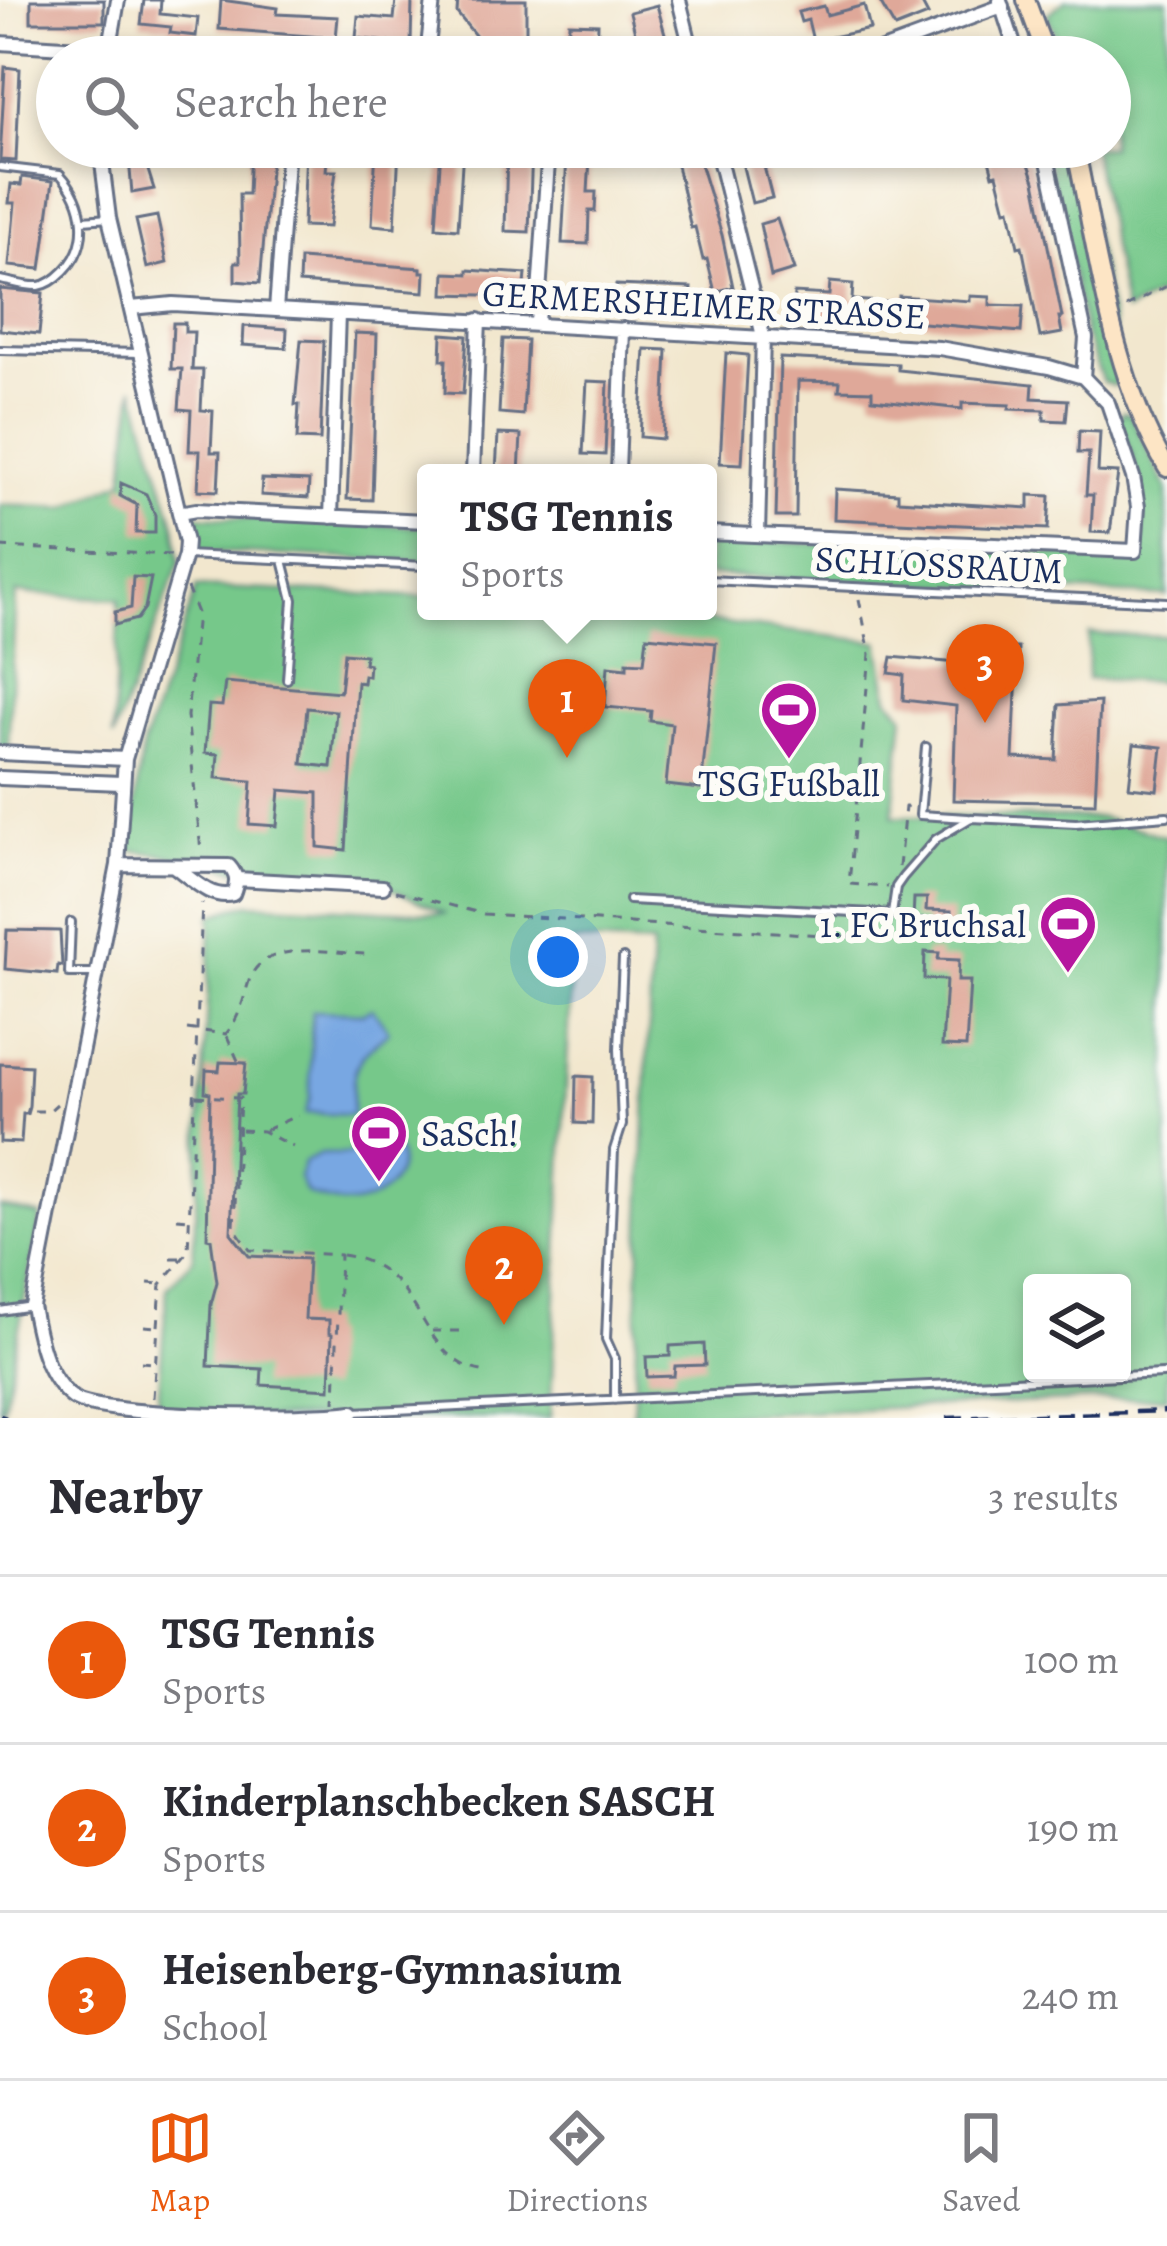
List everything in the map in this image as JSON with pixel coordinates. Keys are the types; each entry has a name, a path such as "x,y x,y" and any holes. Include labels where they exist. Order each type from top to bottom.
{"main road":[{"path":"1026,0 1040,36"},
{"path":"1080,168 1133,394 1167,468"}],"street":[{"path":"112,36 118,0"},
{"path":"429,36 433,0"},
{"path":"679,0 688,36"},
{"path":"916,36 1000,3 1011,36"},
{"path":"0,43 36,46"},
{"path":"103,168 109,218 185,555 125,759 118,865 32,1306 39,1343 55,1378 74,1399 90,1406 152,1412 353,1412"},
{"path":"276,310 286,168"},
{"path":"537,323 548,168"},
{"path":"721,168 763,336 758,535"},
{"path":"717,533 1135,551 1138,507 1133,477 1108,403 1083,377 1086,338 1050,168"},
{"name":"GERMERSHEIMER STRASSE","path":"131,308 172,304 939,348 1083,377"},
{"path":"331,517 338,314"},
{"path":"472,464 479,320"},
{"path":"618,464 623,329"},
{"path":"1108,403 1133,394"},
{"path":"178,513 417,521"},
{"path":"0,753 125,759"},
{"path":"0,778 121,783"},
{"path":"118,865 229,866 237,879 233,894 225,896 203,886 175,867"},
{"path":"237,879 382,887"}],"lane":[{"path":"0,167 60,174 74,193 83,220 79,247 55,280 41,286 0,280"},
{"path":"83,220 109,218"},
{"path":"0,350 140,353"},
{"path":"185,555 417,566"},
{"path":"283,560 292,600 287,679"},
{"name":"SCHLOSSRAUM","path":"717,580 1167,602"},
{"path":"926,747 920,814 1076,823 1167,816"},
{"path":"629,900 892,914 896,887 903,877 935,839 971,818"},
{"path":"70,922 68,973 96,973"},
{"path":"615,1400 615,1359 606,1339 614,1150 622,1126 623,958"},
{"path":"0,1311 32,1306"},
{"path":"353,1412 1162,1374"}],"path":[{"path":"1111,314 1167,286"},
{"path":"0,548 185,555"},
{"path":"181,576 196,613 188,739 202,865"},
{"path":"857,587 870,654 849,884 896,887"},
{"path":"903,877 899,868 905,807 921,808"},
{"path":"152,1412 161,1284 188,1252 203,886"},
{"path":"382,887 484,914 888,939 892,914"},
{"path":"193,916 202,918"},
{"path":"191,952 200,952"},
{"path":"226,1034 240,1012 253,972 270,957 285,952 365,954"},
{"path":"188,991 199,991"},
{"path":"188,1030 226,1034"},
{"path":"226,1034 239,1063"},
{"path":"184,1066 196,1067"},
{"path":"195,1096 240,1098 236,1234 257,1253 364,1258 404,1288 440,1348 469,1370 488,1372"},
{"path":"185,1108 194,1108"},
{"path":"34,1111 49,1111"},
{"path":"239,1130 263,1131 298,1115"},
{"path":"263,1131 293,1148"},
{"path":"183,1143 193,1144"},
{"path":"179,1181 191,1181"},
{"path":"177,1218 190,1219"},
{"path":"334,1414 340,1255"},
{"path":"171,1258 183,1258"},
{"path":"148,1283 161,1284"},
{"path":"145,1326 158,1327"},
{"path":"430,1331 461,1331"},
{"path":"141,1362 155,1363"}],"green space":[{"path":"1066,0 1167,0 1167,300 1162,293 1125,312 1096,168 1131,168 1131,36 1056,36 1047,14"},
{"path":"1050,168 1080,168 1111,314 1118,382 1113,386 1103,382 1086,338"},
{"path":"134,387 175,524 180,562 113,738 119,599 16,593 8,747 0,747 0,505 65,508 124,480"},
{"path":"1123,412 1130,414 1167,489 1167,596 717,575 717,539 1141,558 1142,504 1132,454 1118,420"},
{"path":"194,516 417,527 417,562 193,551"},
{"path":"197,587 417,597 417,620 699,620 879,642 889,698 904,715 893,816 1102,818 1167,837 1167,1397 633,1418 652,945 573,941 550,1418 172,1418 158,1402 167,1288 193,1259 212,915 249,903 446,914 375,881 241,871 128,850 143,746"},
{"path":"1089,634 1167,636 1167,682 1087,679"},
{"path":"0,1207 41,1216 3,1410 0,1409"}],"water":[{"path":"372,1008 389,1032 357,1067 352,1115 305,1113 310,1099 312,1011 363,1013"},
{"path":"379,1132 399,1152 400,1164 390,1186 354,1204 306,1193 299,1178 304,1162 321,1154 349,1154 364,1134"}],"building":[{"path":"31,0 104,0 104,22 31,22"},
{"path":"144,0 161,0 160,14 198,18 196,36 141,24"},
{"path":"221,0 278,8 277,14 338,17 336,36 219,29"},
{"path":"396,0 412,0 411,36 356,36 358,16 394,19"},
{"path":"458,0 526,0 526,36 476,36 457,13"},
{"path":"920,0 928,15 895,28 881,4"},
{"path":"657,5 666,36 636,36 630,12"},
{"path":"864,5 870,29 812,36 808,20 801,22 798,12 824,6 827,15"},
{"path":"569,23 598,24 598,36 569,36"},
{"path":"5,67 20,69 16,161 0,160"},
{"path":"130,168 147,168 154,189 132,193"},
{"path":"249,168 270,168 260,283 235,281 235,262 240,262 239,194 248,194"},
{"path":"305,168 336,171 329,227 303,226"},
{"path":"375,168 398,168 395,227 372,225"},
{"path":"440,168 462,168 458,229 436,227"},
{"path":"506,168 531,168 529,232 505,231"},
{"path":"566,168 589,168 588,192 596,192 595,211 589,211 588,244 562,243"},
{"path":"678,168 701,168 733,287 715,292 695,227 691,228"},
{"path":"743,168 764,168 772,198 752,203"},
{"path":"991,168 1030,168 1062,333 1040,337 1022,246 1018,247 997,174"},
{"path":"22,177 53,181 41,269 9,266 15,203 9,203 11,184 21,185"},
{"path":"157,216 167,263 147,268 136,220"},
{"path":"777,219 794,270 771,277 760,224"},
{"path":"300,259 421,268 424,292 299,283"},
{"path":"468,270 526,274 524,296 444,294 445,273 468,274"},
{"path":"830,282 853,284 852,300 899,303 899,296 970,301 970,296 990,297 990,305 1023,306 1021,332 793,311 794,293 829,295"},
{"path":"616,285 691,288 690,308 615,304"},
{"path":"0,289 43,293 39,334 0,330"},
{"path":"173,323 185,323 185,332 194,332 192,370 203,370 201,410 213,411 211,452 220,452 218,491 198,490 200,451 189,451 191,410 179,409 182,369 171,369"},
{"path":"244,326 287,329 286,348 243,345"},
{"path":"355,333 377,334 372,500 347,499"},
{"path":"442,334 467,336 463,394 445,393"},
{"path":"503,339 527,340 523,415 499,413"},
{"path":"301,340 324,341 320,440 297,439"},
{"path":"645,349 667,350 663,439 640,437"},
{"path":"726,353 748,355 742,464 720,463"},
{"path":"780,358 898,364 898,370 1033,384 1032,398 1068,400 1066,421 1044,420 1044,410 962,403 962,409 872,399 872,391 839,390 840,382 798,381 796,517 776,517"},
{"path":"587,381 608,382 605,455 583,454"},
{"path":"1079,431 1100,432 1098,472 1118,473 1110,533 1091,532 1093,495 1086,495 1089,453 1078,453"},
{"path":"498,434 521,435 519,464 496,464"},
{"path":"262,479 309,481 308,498 261,495"},
{"path":"121,483 146,494 155,515 155,533 136,533 137,505 120,496"},
{"path":"835,489 898,493 898,500 1029,508 1029,495 1050,496 1048,529 834,519"},
{"path":"133,577 151,578 145,608 137,619 115,625 115,612 131,608"},
{"path":"647,636 716,643 701,789 666,785 672,724 650,721 651,711 605,707 608,666 644,663"},
{"path":"960,647 1018,648 1013,758 1056,760 1059,705 1100,702 1095,803 953,800 956,706 903,700 904,675 889,673 892,657 959,663"},
{"path":"344,653 365,655 368,676 364,675 363,683 357,682 346,850 318,847 318,793 280,790 277,826 249,824 252,781 216,778 218,754 205,753 209,705 222,706 225,682 340,692","holes":["307,708 336,711 331,767 302,764"]},
{"path":"1134,744 1162,747 1157,790 1129,787"},
{"path":"914,898 927,898 926,910 951,911 951,932 925,931 925,919 913,919"},
{"path":"7,930 60,931 62,966 58,965 57,974 5,969"},
{"path":"925,952 939,953 938,959 959,960 958,981 970,981 966,1047 942,1046 946,980 924,979"},
{"path":"220,1062 246,1063 243,1094 237,1094 231,1233 249,1256 308,1259 305,1319 329,1320 330,1389 261,1385 262,1369 208,1366 211,1304 217,1282 211,1239 207,1238 210,1093 205,1092 206,1070 219,1071"},
{"path":"0,1064 31,1066 21,1143 0,1142"},
{"path":"576,1076 593,1077 592,1124 575,1123"},
{"path":"704,1344 705,1365 675,1366 674,1376 647,1377 646,1357 670,1356 670,1346"}],"railway":[{"path":"946,1418 1167,1411"},
{"path":"0,1416 6,1418"}],"place":[{"name":"Heisenberg-Gymnasium","path":"985,723"},
{"name":"TSG Tennis","path":"567,758"},
{"name":"TSG Fußball","path":"789,761"},
{"name":"1. FC Bruchsal","path":"1068,975"},
{"name":"SaSch!","path":"379,1184"},
{"name":"Kinderplanschbecken SASCH","path":"504,1325"}]}
